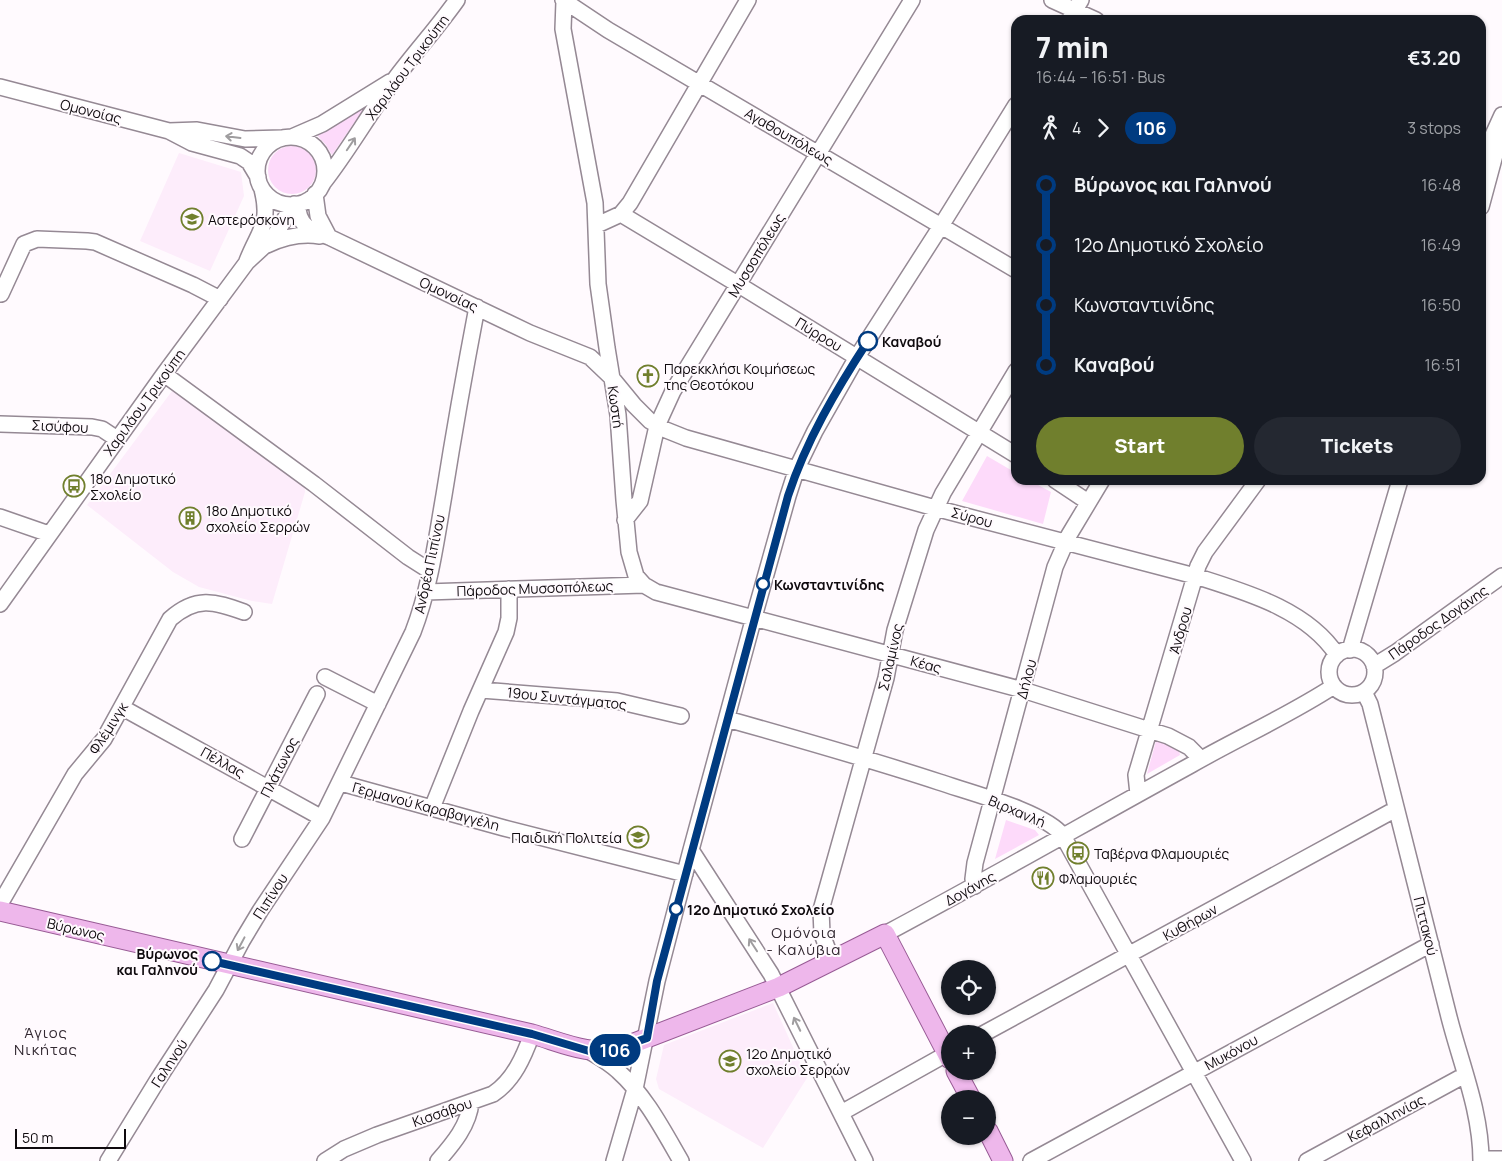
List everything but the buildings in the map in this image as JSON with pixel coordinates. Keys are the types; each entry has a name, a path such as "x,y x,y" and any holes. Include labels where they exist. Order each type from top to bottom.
{"main road":[{"name":"Βύρωνος","path":"0,911 532,1034 589,1051"},
{"name":"Δογάνης","path":"589,1051 610,1051 779,987 885,934"},
{"path":"885,934 941,1040"},
{"path":"995,1145 1003,1161"}],"street":[{"name":"Χαριλάου Τρικούπη","path":"319,189 395,79 457,0"},
{"path":"597,225 620,214 630,204 748,0"},
{"name":"Μυσσοπόλεως","path":"625,520 637,506 642,495 657,426 673,391 912,0"},
{"path":"1052,0 1075,10"},
{"name":"Αγαθουπόλεως","path":"563,1 608,30 1011,267"},
{"name":"Κωστή","path":"563,1 563,29 590,173 597,225 599,289 619,425 625,520 631,563 636,576 644,585"},
{"path":"247,262 265,221 266,209 257,167 265,149 273,142 322,124 395,79"},
{"name":"Ομονοίας","path":"0,87 169,131 192,143 240,156 249,162 259,182"},
{"path":"614,1161 635,1089 647,1038 657,981 685,874 754,618 797,468 815,431 857,357 1011,113"},
{"path":"1486,150 1502,115"},
{"path":"1486,186 1502,129"},
{"path":"169,131 197,130 246,138 302,139 312,144 324,162 325,173 319,189 318,216 329,236"},
{"path":"259,182 272,199 286,204 296,204 319,189"},
{"name":"Χαριλάου Τρικούπη","path":"2,598 247,262 273,238 296,204"},
{"name":"Ομονοίας","path":"296,204 304,223 312,232 329,236 530,333 590,357 611,376"},
{"name":"Πύρρου","path":"620,214 1011,453"},
{"path":"266,246 288,237 329,236"},
{"path":"0,297 24,244 37,239 53,239 94,242 220,299"},
{"name":"Ανδρέα Πιπίνου","path":"319,824 341,783 413,632 426,592 477,308"},
{"path":"164,374 314,484 408,557 430,570"},
{"name":"Σύρου","path":"611,376 634,405 657,426 686,438 935,508 1195,576 1231,588 1293,615 1343,652"},
{"name":"Σαλαμίνος","path":"832,961 822,934 820,916 886,678 900,612 926,530 935,508 1011,379"},
{"name":"Σισύφου","path":"0,424 92,427 102,430 117,439"},
{"path":"1062,485 1088,502"},
{"name":"Δήλου","path":"975,886 973,879 975,862 1023,690 1051,579 1065,542 1099,485"},
{"name":"Άνδρου","path":"1138,794 1136,775 1195,576 1205,552 1254,485"},
{"path":"1343,652 1359,651 1366,654 1374,666 1373,681 1364,692 1351,695 1344,694 1334,686 1329,676 1329,670 1333,660 1343,652 1398,485"},
{"path":"0,517 49,534"},
{"name":"Πάροδος Δογάνης","path":"1374,666 1502,576"},
{"name":"Κέας","path":"644,585 656,592 1023,690 1183,742 1201,759"},
{"name":"Πάροδος Μυσσοπόλεως","path":"426,592 644,585"},
{"path":"432,808 506,632 509,618 509,589"},
{"name":"Φλέμινγκ","path":"0,904 75,774 98,748 122,708 166,625 176,613 186,607 204,602 221,604 244,612"},
{"path":"325,678 378,704"},
{"name":"Δογάνης","path":"885,934 975,886 1201,759 1309,702 1334,686"},
{"name":"19ου Συντάγματος","path":"481,690 617,701 681,716"},
{"name":"Πιττακού","path":"1364,692 1370,704 1447,1012 1476,1116 1481,1160"},
{"name":"Πλάτωνος","path":"242,839 317,694"},
{"name":"Πέλλας","path":"122,708 269,788 319,824"},
{"name":"Βιρχανλή","path":"727,719 864,758 993,800 1048,822 1057,829 1063,836 1243,1161"},
{"name":"Γερμανού Καραβαγγέλη","path":"341,783 685,874"},
{"name":"Κυθήρων","path":"996,1027 1396,809"},
{"name":"Πιπίνου","path":"230,965 260,911 319,824"},
{"path":"692,850 779,987 866,1161"},
{"name":"Μυκόνου","path":"1031,1161 1431,944"},
{"name":"Γαληνού","path":"108,1161 230,965"},
{"name":"Κισσάβου","path":"325,1161 344,1149 368,1138 493,1094 518,1068 532,1034"},
{"path":"589,1051 618,1071 635,1089 660,1123 681,1161"},
{"path":"841,1113 941,1059"},
{"name":"Κεφαλληνίας","path":"1307,1161 1465,1075"},
{"path":"438,1161 465,1125 471,1102"},
{"path":"1481,1160 1502,1159"}],"shaded area":[{"path":"363,108 363,110 332,155 317,135"},
{"path":"292,146 301,148 309,153 314,161 316,170 314,179 309,187 301,192 292,194 283,192 275,187 270,179 268,170 270,161 275,153 283,148"},
{"name":"Αστερόσκονη","path":"179,153 241,172 244,196 210,271 140,241"},
{"path":"175,387 304,482 305,492 272,604 252,601 199,587 173,572 87,505"},
{"path":"987,456 1011,470 1011,485 1038,485 1051,492 1043,524 962,501"},
{"path":"1159,738 1179,751 1180,755 1147,774 1156,741"},
{"path":"1006,820 1035,830 1039,835 995,859"},
{"name":"12ο Δημοτικό σχολείο Σερρών","path":"773,1003 807,1078 763,1148 659,1089 656,1079 664,1045"}],"bus line":[{"name":"106","path":"212,961 532,1034 589,1051 610,1051 647,1038 657,981 788,496 797,468 815,431 848,372 868,341"}],"place":[{"name":"Αστερόσκονη","path":"192,219"},
{"name":"Καναβού","path":"868,341"},
{"name":"Παρεκκλήσι Κοιμήσεως της Θεοτόκου","path":"648,376"},
{"name":"18ο Δημοτικό Σχολείο","path":"74,486"},
{"name":"18ο Δημοτικό σχολείο Σερρών","path":"190,518"},
{"name":"Κωνσταντινίδης","path":"763,584"},
{"name":"Παιδική Πολιτεία","path":"638,837"},
{"name":"Ταβέρνα Φλαμουριές","path":"1078,853"},
{"name":"Φλαμουριές","path":"1043,878"},
{"name":"12ο Δημοτικό Σχολείο","path":"676,909"},
{"name":"Βύρωνος και Γαληνού","path":"212,961"},
{"name":"12ο Δημοτικό σχολείο Σερρών","path":"730,1061"}],"district":[{"name":"Ομόνοια - Καλύβια","path":"804,940"},
{"name":"Άγιος Νικήτας","path":"46,1040"}]}
